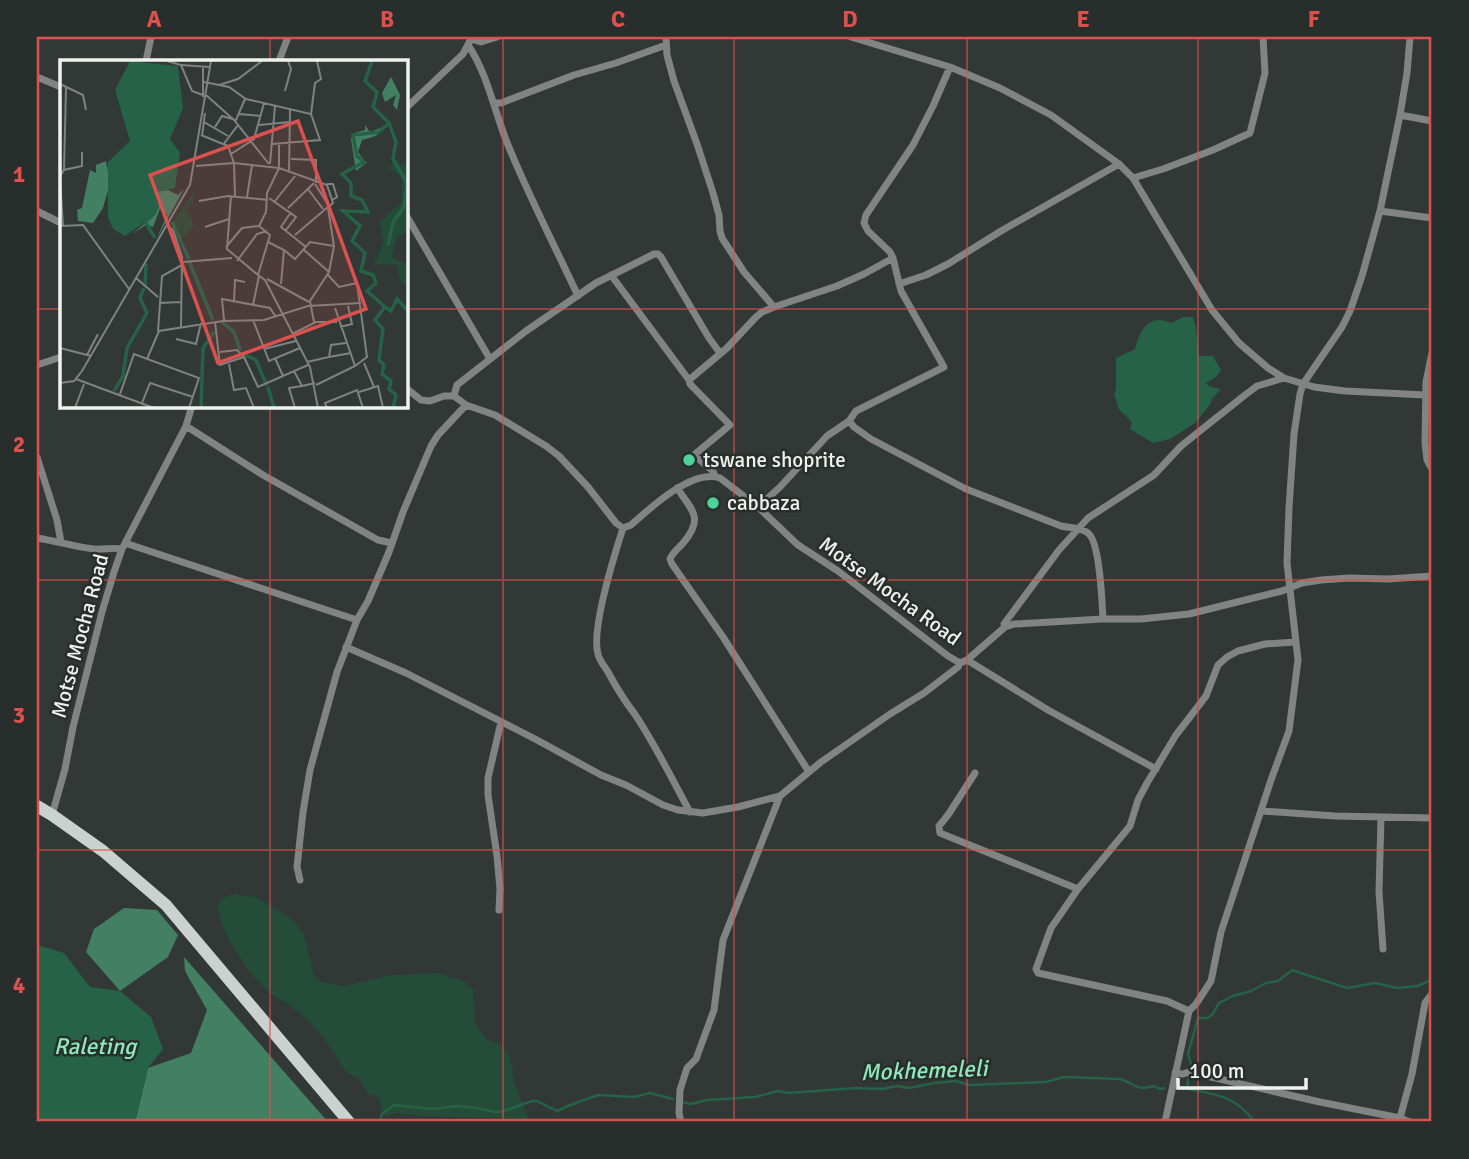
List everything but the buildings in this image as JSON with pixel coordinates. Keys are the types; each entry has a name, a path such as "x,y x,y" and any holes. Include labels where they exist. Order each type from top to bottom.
{"main road":[{"path":"37,806 103,851 166,905 349,1122"}],"street":[{"path":"146,60 151,37"},
{"path":"279,60 288,37"},
{"path":"470,40 481,42 497,37"},
{"path":"850,37 950,67 1000,88 1051,115 1119,163 1133,178 1212,310 1239,343 1284,378 1314,387 1345,391 1425,395"},
{"path":"1133,178 1213,150 1250,133 1265,73 1263,37"},
{"path":"1165,1122 1189,1010 1211,981 1221,932 1289,731 1298,660 1287,562 1291,471 1298,408 1303,384 1350,311 1362,276 1380,211 1400,115 1410,37"},
{"path":"470,40 505,138 578,296"},
{"path":"408,106 463,54 470,40"},
{"path":"494,103 501,103 564,78 616,63 666,41 674,81 719,215 722,238 744,272 774,307"},
{"path":"758,507 827,436 849,421 856,411 944,367 899,284 893,258 866,228 864,220 913,145 950,67"},
{"path":"37,77 60,87"},
{"path":"1400,115 1432,121"},
{"path":"899,284 948,264 1119,163"},
{"path":"37,211 60,222"},
{"path":"1380,211 1432,218"},
{"path":"408,218 490,359"},
{"path":"454,396 457,386 526,331 611,275 658,254 720,354"},
{"path":"611,275 689,380 720,354 756,317 774,307 837,286 893,258"},
{"path":"1432,353 1425,395 1425,452 1432,469"},
{"path":"37,365 60,357"},
{"name":"Motse Mocha Road","path":"689,380 730,425 694,455 713,471 715,476 758,507 797,545 838,571 948,656 964,661 1005,627 1004,624 1077,528 1088,518 1154,475 1181,446 1257,386 1284,378"},
{"path":"408,390 421,400 454,396 466,405 495,415 559,456 623,528"},
{"path":"300,880 297,867 310,770 337,671 389,552 431,446 466,405"},
{"name":"Motse Mocha Road","path":"52,815 114,572 124,546 186,426 191,408"},
{"path":"849,421 871,439 966,489 1061,526 1089,533 1095,545 1104,619"},
{"path":"186,426 263,475 378,540 391,543"},
{"path":"37,457 57,520 61,542"},
{"path":"690,811 598,654 597,638 603,603 623,528 677,488 715,476"},
{"path":"677,488 695,520 689,536 671,554 672,564 723,637 809,772"},
{"name":"Motse Mocha Road","path":"37,538 93,549 124,546"},
{"path":"124,546 357,620"},
{"path":"1005,627 1024,623 1141,619 1189,614 1321,580 1432,576"},
{"path":"1189,1010 1167,1001 1036,971 1036,967 1051,928 1078,889 1129,826 1138,800 1176,735 1206,695 1218,665 1238,651 1265,644 1296,642"},
{"path":"346,647 406,673 663,805 690,811 719,811 780,796 821,762 924,693 964,661 1156,769"},
{"path":"499,910 500,889 488,778 501,722"},
{"path":"975,773 939,826 940,833 1078,889"},
{"path":"681,1122 680,1090 687,1068 696,1059 715,1010 723,940 780,796"},
{"path":"1261,811 1432,818"},
{"path":"1381,817 1379,892 1383,949"},
{"path":"1400,1118 1412,1074 1425,1003 1432,994"},
{"path":"1175,1073 1188,1072 1410,1122"}],"shaded area":[{"path":"237,894 258,898 292,919 304,934 314,975 321,982 344,986 389,975 437,973 462,980 473,989 475,1023 486,1039 500,1044 507,1052 514,1081 529,1120 382,1114 379,1097 368,1094 359,1078 346,1073 335,1053 314,1027 288,1004 269,992 237,953 224,929 217,906 224,897"},
{"path":"124,908 157,910 178,935 168,957 120,991 86,952 94,929"},
{"path":"184,957 328,1122 135,1122 148,1068 191,1053 207,1010 185,971"}],"water":[{"path":"1183,317 1193,317 1199,356 1213,356 1221,370 1206,383 1221,389 1195,423 1170,439 1153,443 1130,429 1132,423 1118,407 1114,395 1116,358 1135,349 1143,330 1151,322 1163,320 1171,323"},
{"name":"Raleting","path":"37,945 64,953 90,987 120,991 151,1017 163,1049 148,1068 135,1122 37,1122"}],"waterway":[{"name":"Mokhemeleli","path":"1178,1088 1187,1089 1192,1067 1188,1054 1198,1018 1207,1018 1219,1003 1266,983 1278,981 1292,970 1347,988 1375,983 1397,988 1417,986 1432,980"},
{"name":"Mokhemeleli","path":"682,1102 691,1104 707,1100 755,1097 778,1091 788,1093 897,1086 909,1088 956,1081 969,1085 1046,1082 1064,1077 1121,1079 1140,1088 1164,1088"},
{"path":"1188,1089 1226,1098 1255,1122"},
{"name":"Mokhemeleli","path":"380,1122 382,1114 394,1105 432,1109 457,1106 495,1112 537,1101 557,1111 598,1095 634,1097 650,1093 673,1099"}],"place":[{"name":"tswane shoprite","path":"689,460"},
{"name":"cabbaza","path":"713,503"}]}
